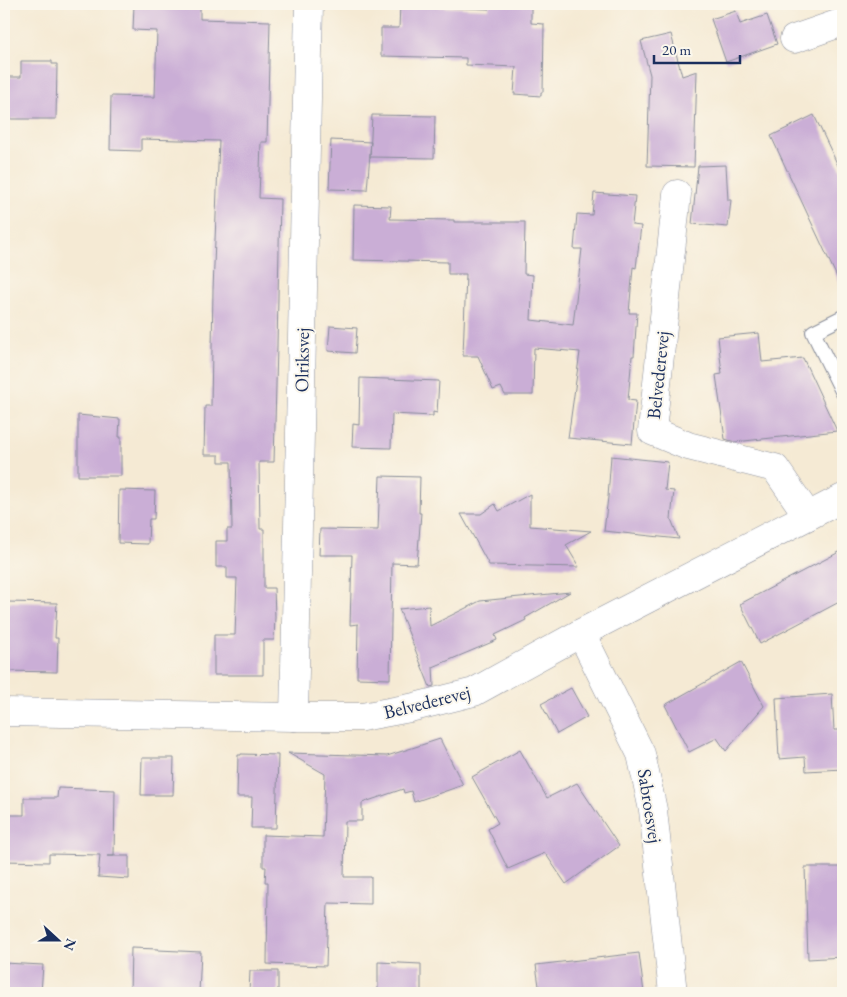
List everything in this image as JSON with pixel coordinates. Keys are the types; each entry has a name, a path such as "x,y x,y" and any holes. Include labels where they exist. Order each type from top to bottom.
{"street":[{"name":"Olriksvej","path":"294,717 309,4"},
{"path":"794,39 843,22"},
{"name":"Belvederevej","path":"677,194 652,430 688,446 775,468 808,516"},
{"name":"Belvederevej","path":"4,712 362,717 410,708 474,692 581,633 843,498"},
{"name":"Sabroesvej","path":"581,633 641,754 653,810 673,993"}],"lane":[{"path":"843,317 813,332 843,394"}],"building":[{"path":"134,4 200,4 200,19 270,21 267,142 261,142 259,198 280,199 274,462 259,462 260,529 264,529 264,588 274,588 275,617 274,640 263,640 263,675 214,675 214,635 235,635 237,578 227,578 227,567 216,567 216,541 227,541 227,529 232,529 231,462 219,462 219,455 204,455 205,406 211,406 213,290 219,141 141,139 141,151 110,150 111,96 155,97 157,31 133,30"},
{"path":"400,4 439,4 439,7 489,9 489,4 531,5 531,23 544,24 543,92 541,92 541,96 514,94 516,67 466,65 466,58 381,56 381,28 399,28"},
{"path":"736,11 740,24 767,15 777,44 726,62 711,19"},
{"path":"671,34 682,76 697,71 694,167 647,166 650,75 641,41"},
{"path":"21,61 52,61 52,64 57,64 56,119 4,119 4,77 21,77"},
{"path":"372,115 435,116 434,158 370,157"},
{"path":"814,115 843,176 843,290 771,136"},
{"path":"331,140 371,142 367,190 329,189"},
{"path":"726,165 728,200 731,200 728,227 692,224 698,166"},
{"path":"594,193 635,196 632,225 641,226 636,268 633,267 629,313 637,313 628,400 636,401 632,444 568,438 580,352 534,348 533,395 505,395 501,387 493,390 478,356 463,356 466,274 448,274 448,262 353,260 354,205 391,206 390,219 454,220 454,222 525,222 524,274 533,275 531,320 573,325 582,249 574,249 577,214 592,215"},
{"path":"330,326 357,328 355,353 328,351"},
{"path":"759,333 762,362 803,358 837,431 735,442 725,439 716,375 722,374 718,337"},
{"path":"360,378 439,381 437,413 433,412 433,416 392,414 391,448 352,447 353,424 359,425"},
{"path":"78,415 120,419 121,476 78,476"},
{"path":"611,456 668,462 665,490 674,491 671,519 679,539 604,531"},
{"path":"380,476 420,477 419,513 421,513 417,564 392,563 390,679 357,678 358,624 350,625 352,555 319,555 320,529 378,530"},
{"path":"119,490 155,491 154,519 149,519 148,544 118,543"},
{"path":"530,494 530,526 591,531 566,545 579,567 489,565 461,514 481,514 495,504 499,511"},
{"path":"843,550 843,600 760,644 740,604"},
{"path":"570,592 525,618 526,620 495,635 497,640 433,667 434,686 430,687 399,609 429,606 430,626 480,601"},
{"path":"7,602 57,603 55,638 58,638 57,672 6,671"},
{"path":"741,662 764,706 726,751 717,738 689,752 665,705"},
{"path":"571,688 587,717 557,734 541,704"},
{"path":"832,694 834,730 843,730 843,769 806,771 805,757 779,759 776,698"},
{"path":"440,739 463,785 414,802 411,791 404,793 403,789 362,803 362,821 345,821 344,877 371,877 371,904 328,903 326,966 267,964 268,882 265,882 266,867 263,867 263,835 323,837 325,774 288,753 387,756"},
{"path":"520,750 547,798 577,783 619,846 566,884 545,853 508,869 488,829 498,823 472,777"},
{"path":"238,755 278,755 276,828 251,828 252,797 237,797"},
{"path":"142,758 174,758 173,795 141,795"},
{"path":"58,788 115,790 114,856 129,856 129,879 98,877 100,855 49,854 49,862 4,861 4,815 24,815 24,798 57,798"},
{"path":"805,867 843,867 843,957 808,959"},
{"path":"131,948 201,952 199,993 130,993"},
{"path":"639,953 644,993 540,993 536,965"},
{"path":"378,962 421,964 421,993 378,993"},
{"path":"4,963 43,965 41,993 4,993"},
{"path":"250,971 278,971 278,993 249,993"}]}
